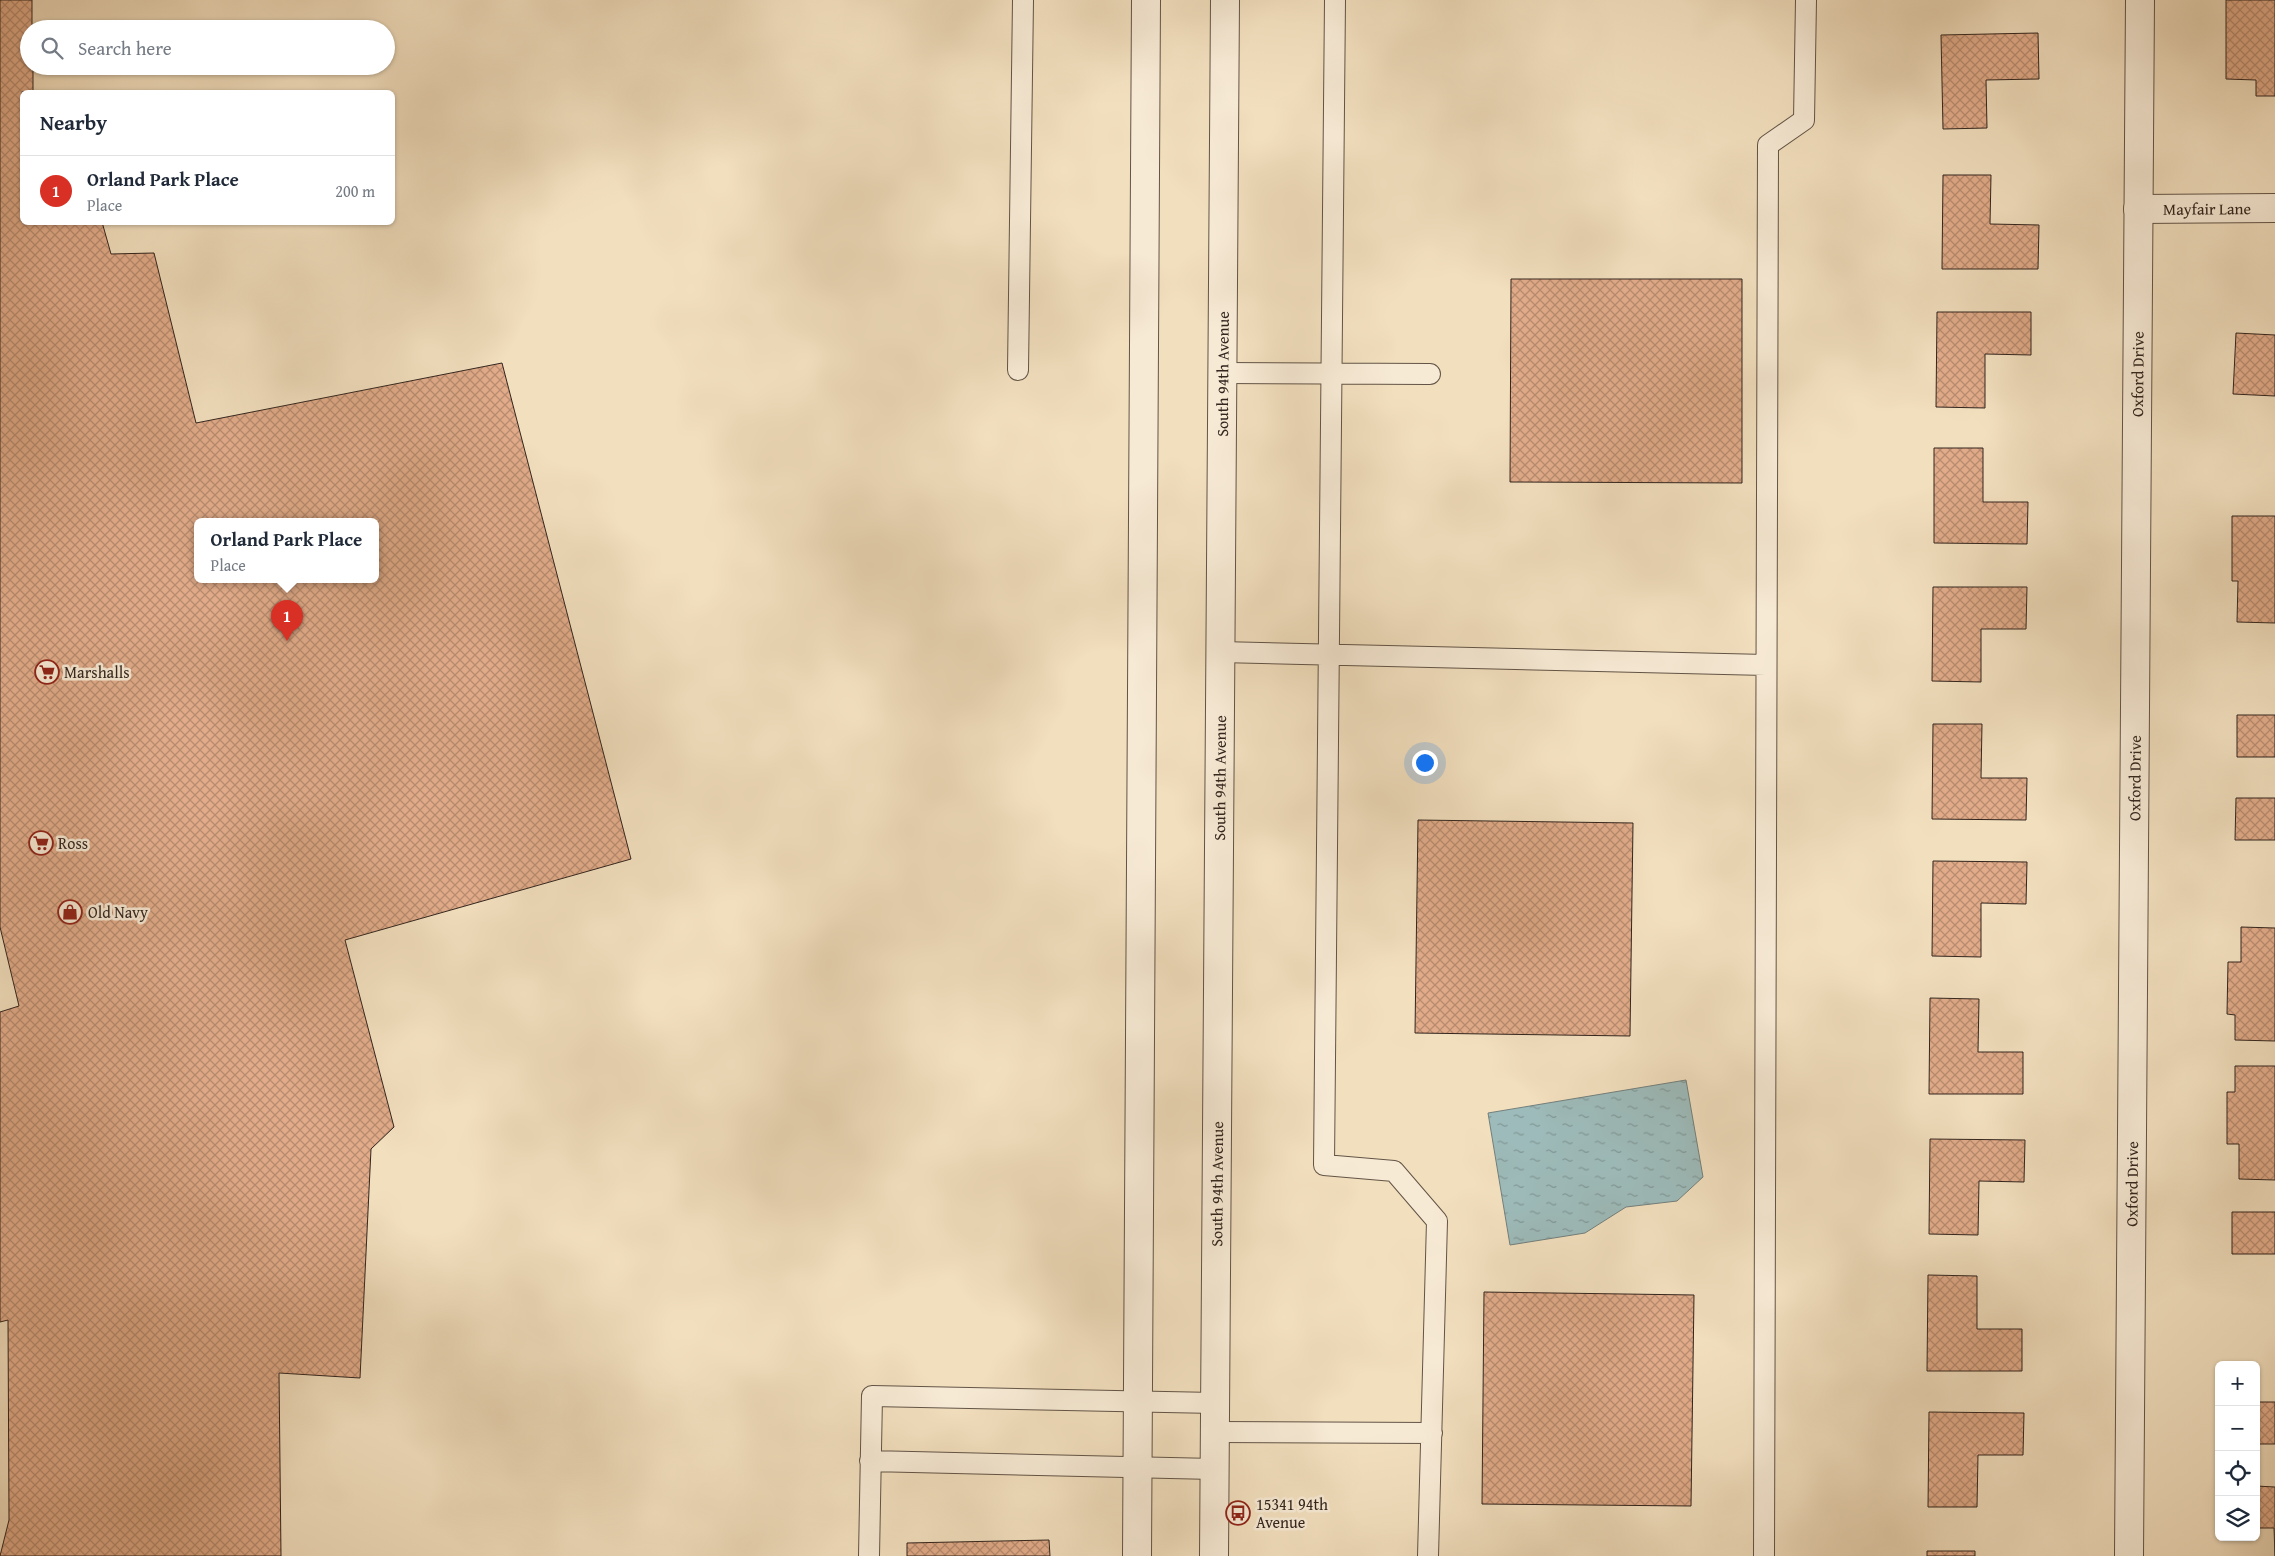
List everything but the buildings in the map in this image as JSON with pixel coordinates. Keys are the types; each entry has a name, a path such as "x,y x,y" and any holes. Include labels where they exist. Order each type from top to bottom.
{"street":[{"path":"1137,1556 1146,0"},
{"name":"South 94th Avenue","path":"1214,1556 1225,0"},
{"name":"Oxford Drive","path":"2129,1556 2140,0"},
{"name":"Mayfair Lane","path":"2138,210 2275,208"}],"lane":[{"path":"1018,370 1023,0"},
{"path":"1335,0 1324,1165 1394,1171 1438,1221 1428,1556"},
{"path":"1764,1556 1768,145 1804,120 1806,0"},
{"path":"1222,373 1430,374"},
{"path":"1220,652 1766,666"},
{"path":"869,1556 872,1396 1137,1403 1215,1403"},
{"path":"1215,1432 1432,1433"},
{"path":"870,1461 1214,1469"}],"water":[{"path":"1686,1080 1703,1177 1677,1201 1626,1207 1585,1233 1510,1245 1488,1113"}],"place":[{"name":"Orland Park Place","path":"287,641"},
{"name":"Marshalls","path":"47,672"},
{"name":"Ross","path":"41,843"},
{"name":"Old Navy","path":"70,912"},
{"name":"15341 94th Avenue","path":"1238,1513"}]}
